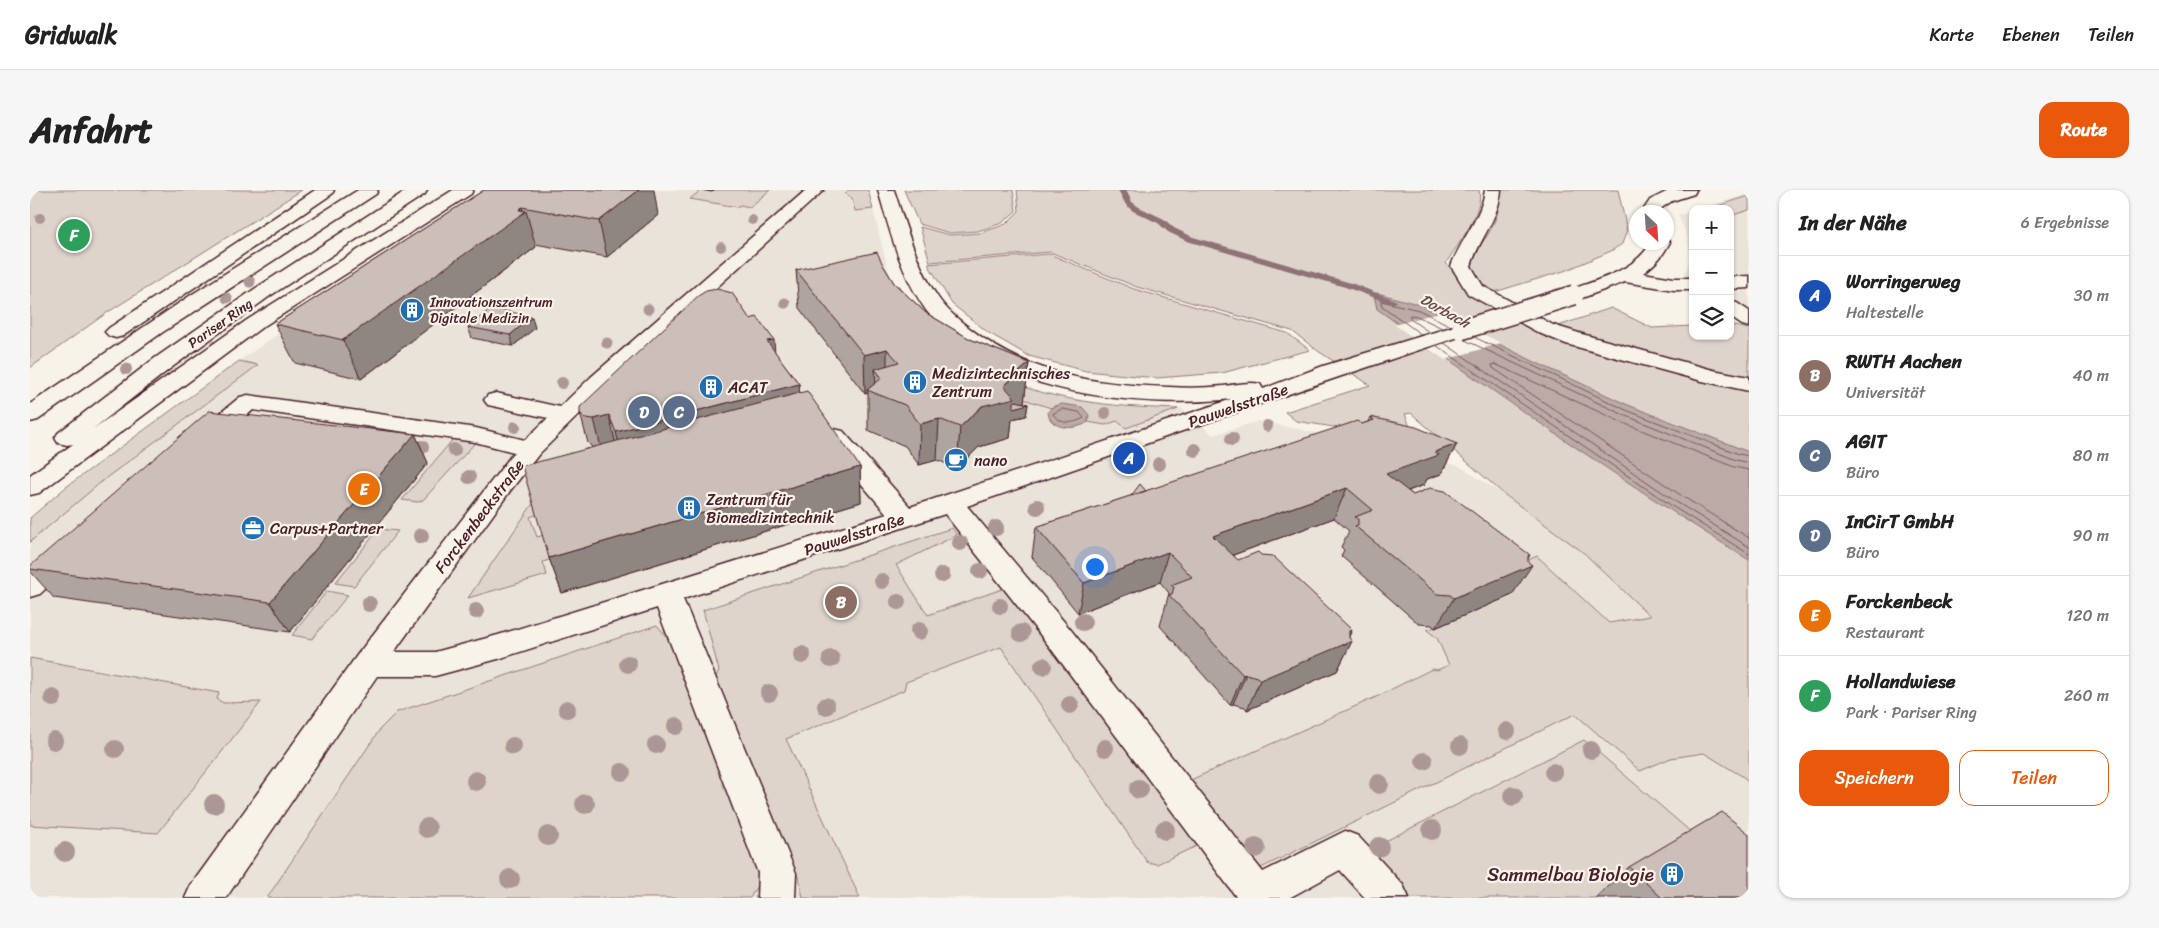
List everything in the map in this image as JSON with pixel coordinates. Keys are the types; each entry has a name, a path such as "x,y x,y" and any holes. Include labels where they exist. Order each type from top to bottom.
{"main road":[{"path":"30,393 172,292 326,190"},
{"name":"Pariser Ring","path":"30,415 78,379 244,269 370,190"},
{"name":"Pariser Ring","path":"30,467 171,358 263,292 419,190"},
{"path":"30,487 254,324 465,190"},
{"name":"Forckenbeckstraße","path":"204,898 369,663 501,485 530,450 565,415 682,308 816,190"},
{"name":"Pauwelsstraße","path":"886,190 913,270 938,312 981,349 1006,363 1033,374 1103,391 1188,395 1235,392 1334,370"},
{"path":"1493,190 1493,200 1487,218 1464,256 1462,266 1475,290 1546,329 1574,339 1710,376 1749,384"},
{"path":"1655,205 1677,191"},
{"name":"Pauwelsstraße","path":"369,663 435,664 498,647 905,518 1259,398 1334,370 1574,295 1622,276 1641,266 1656,250"},
{"path":"1641,266 1689,271"},
{"path":"1734,271 1749,270"},
{"path":"1622,276 1674,284 1689,284"},
{"path":"1734,283 1749,282"},
{"path":"1734,311 1749,321"},
{"path":"496,400 565,415"},
{"path":"188,451 248,402 476,436 530,450"},
{"path":"822,420 905,518"},
{"path":"950,503 1060,638 1259,897 1345,848 1390,898"},
{"path":"30,587 84,537"},
{"path":"666,594 776,873 776,898"}],"shaded area":[{"path":"30,190 302,190 105,314 30,368"},
{"path":"497,190 868,190 897,304 1018,391 1102,407 1181,408 1213,435 1259,421 1416,454 1459,466 1505,495 1749,673 1749,898 30,898 30,531 79,488 239,361 325,302"},
{"path":"701,190 712,192 714,190 770,190 750,207 740,205 737,207 690,199"},
{"path":"848,190 868,190 873,209 855,211 852,198 845,193"},
{"path":"904,190 1013,190 1016,211 1002,223 978,231 950,233 919,224"},
{"path":"1017,190 1479,190 1480,199 1474,218 1446,263 1476,299 1538,333 1611,308 1652,328 1689,326 1689,340 1734,340 1734,326 1749,329 1749,784 1745,778 1704,753 1671,758 1640,771 1575,714 1257,870 1186,782 1374,698 1432,669 1437,670 1449,665 1437,638 1427,630 1511,595 1512,585 1497,574 1537,556 1609,623 1650,616 1584,553 1505,495 1411,413 1405,414 1415,440 1296,421 1285,412 1370,385 1318,351 1292,331 1137,287 1050,252 930,262 920,227 950,235 981,233 1006,224 1019,211"},
{"path":"1499,190 1618,190 1627,230 1622,244 1611,251 1567,270 1488,294 1470,267 1474,254 1487,236 1495,220 1499,202"},
{"path":"1749,194 1749,329 1734,320 1734,205 1712,205"},
{"path":"1749,196 1749,210 1734,215 1734,205 1721,205"},
{"path":"1689,212 1689,245 1688,238 1678,215"},
{"path":"1049,254 1134,289 1287,333 1310,350 1222,373 1156,378 1086,371 1029,356 989,333 952,304 928,264"},
{"path":"1689,264 1689,281 1683,276"},
{"path":"890,284 900,286 905,298 1013,383 1053,395 1094,403 1178,409 1126,428 1117,421 1105,425 1088,422 1089,419 1056,405 1051,408 1002,392"},
{"path":"239,361 258,365 106,478 30,542 30,518 66,487"},
{"path":"454,438 476,442 423,500 418,502 402,500"},
{"path":"534,502 538,514 530,517 537,537 544,535 552,559 543,562 547,575 468,598"},
{"path":"952,528 957,535 896,565 928,615 1005,588 1199,845 1157,864 1147,862 1001,647 906,682 904,690 786,739 860,898 803,898 800,882 716,682 716,676 719,671 703,610"},
{"path":"379,529 398,531 354,586 335,583"},
{"path":"327,591 348,595 312,639 292,635"},
{"path":"657,625 669,640 763,875 750,898 267,898 380,729 397,712"},
{"path":"30,658 219,693 217,699 223,703 261,702 158,833 30,825"},
{"path":"1584,740 1749,882 1598,898 1410,898 1368,850"}],"water":[{"path":"1377,293 1421,305 1535,362 1628,405 1749,452 1749,560 1561,438 1377,309 1374,295"},
{"path":"1062,404 1082,407 1089,415 1088,422 1070,428 1053,422 1048,412 1051,408"}],"pier":[{"path":"1439,312 1501,343 1445,360 1395,325"}],"building":[{"path":"484,190 639,190 599,221 522,207 519,210 526,211 343,340 275,324"},
{"path":"877,252 894,283 926,313 970,339 1029,363 1004,386 1015,398 982,406 960,427 939,419 920,424 905,405 867,390 882,378 875,369 899,362 887,349 864,355 796,270"},
{"name":"ACAT","path":"717,289 732,293 750,319 757,317 774,340 767,341 799,384 616,432 609,415 594,419 585,418 580,413 580,407 698,296 706,291"},
{"path":"492,308 532,317 510,335 468,327"},
{"path":"807,391 860,467 549,558 522,466"},
{"path":"1014,402 1028,404 1014,408"},
{"name":"Carpus+Partner","path":"209,411 415,434 270,602 30,569 30,566"},
{"path":"1370,417 1416,427 1457,444 1435,452 1439,455 1386,474 1413,495 1430,488 1445,491 1530,555 1528,556 1528,562 1532,565 1454,598 1450,595 1437,594 1355,526 1358,525 1358,519 1355,517 1373,510 1347,488 1213,536 1238,560 1258,552 1261,555 1273,556 1352,630 1349,631 1349,638 1352,641 1260,680 1257,677 1243,675 1169,595 1172,594 1174,587 1171,585 1192,577 1168,552 1084,583 1036,527 1357,421 1362,424 1374,420"},
{"path":"1140,484 1146,491 1131,496"},
{"path":"1722,812 1749,834 1749,898 1662,898 1629,867"}],"waterway":[{"name":"Dorbach","path":"1122,190 1129,203 1136,209 1161,221 1171,230 1190,239 1348,285 1392,301"}],"place":[{"name":"Hollandwiese","path":"74,235"},
{"name":"Innovationszentrum Digitale Medizin","path":"412,310"},
{"name":"Medizintechnisches Zentrum","path":"915,382"},
{"name":"ACAT","path":"711,387"},
{"name":"InCirT GmbH","path":"644,412"},
{"name":"AGIT","path":"679,412"},
{"name":"Worringerweg","path":"1129,458"},
{"name":"nano","path":"956,460"},
{"name":"Forckenbeck","path":"364,489"},
{"name":"Zentrum für Biomedizintechnik","path":"689,508"},
{"name":"Carpus+Partner","path":"253,528"},
{"name":"RWTH Aachen","path":"841,602"},
{"name":"Sammelbau Biologie","path":"1672,874"}]}
